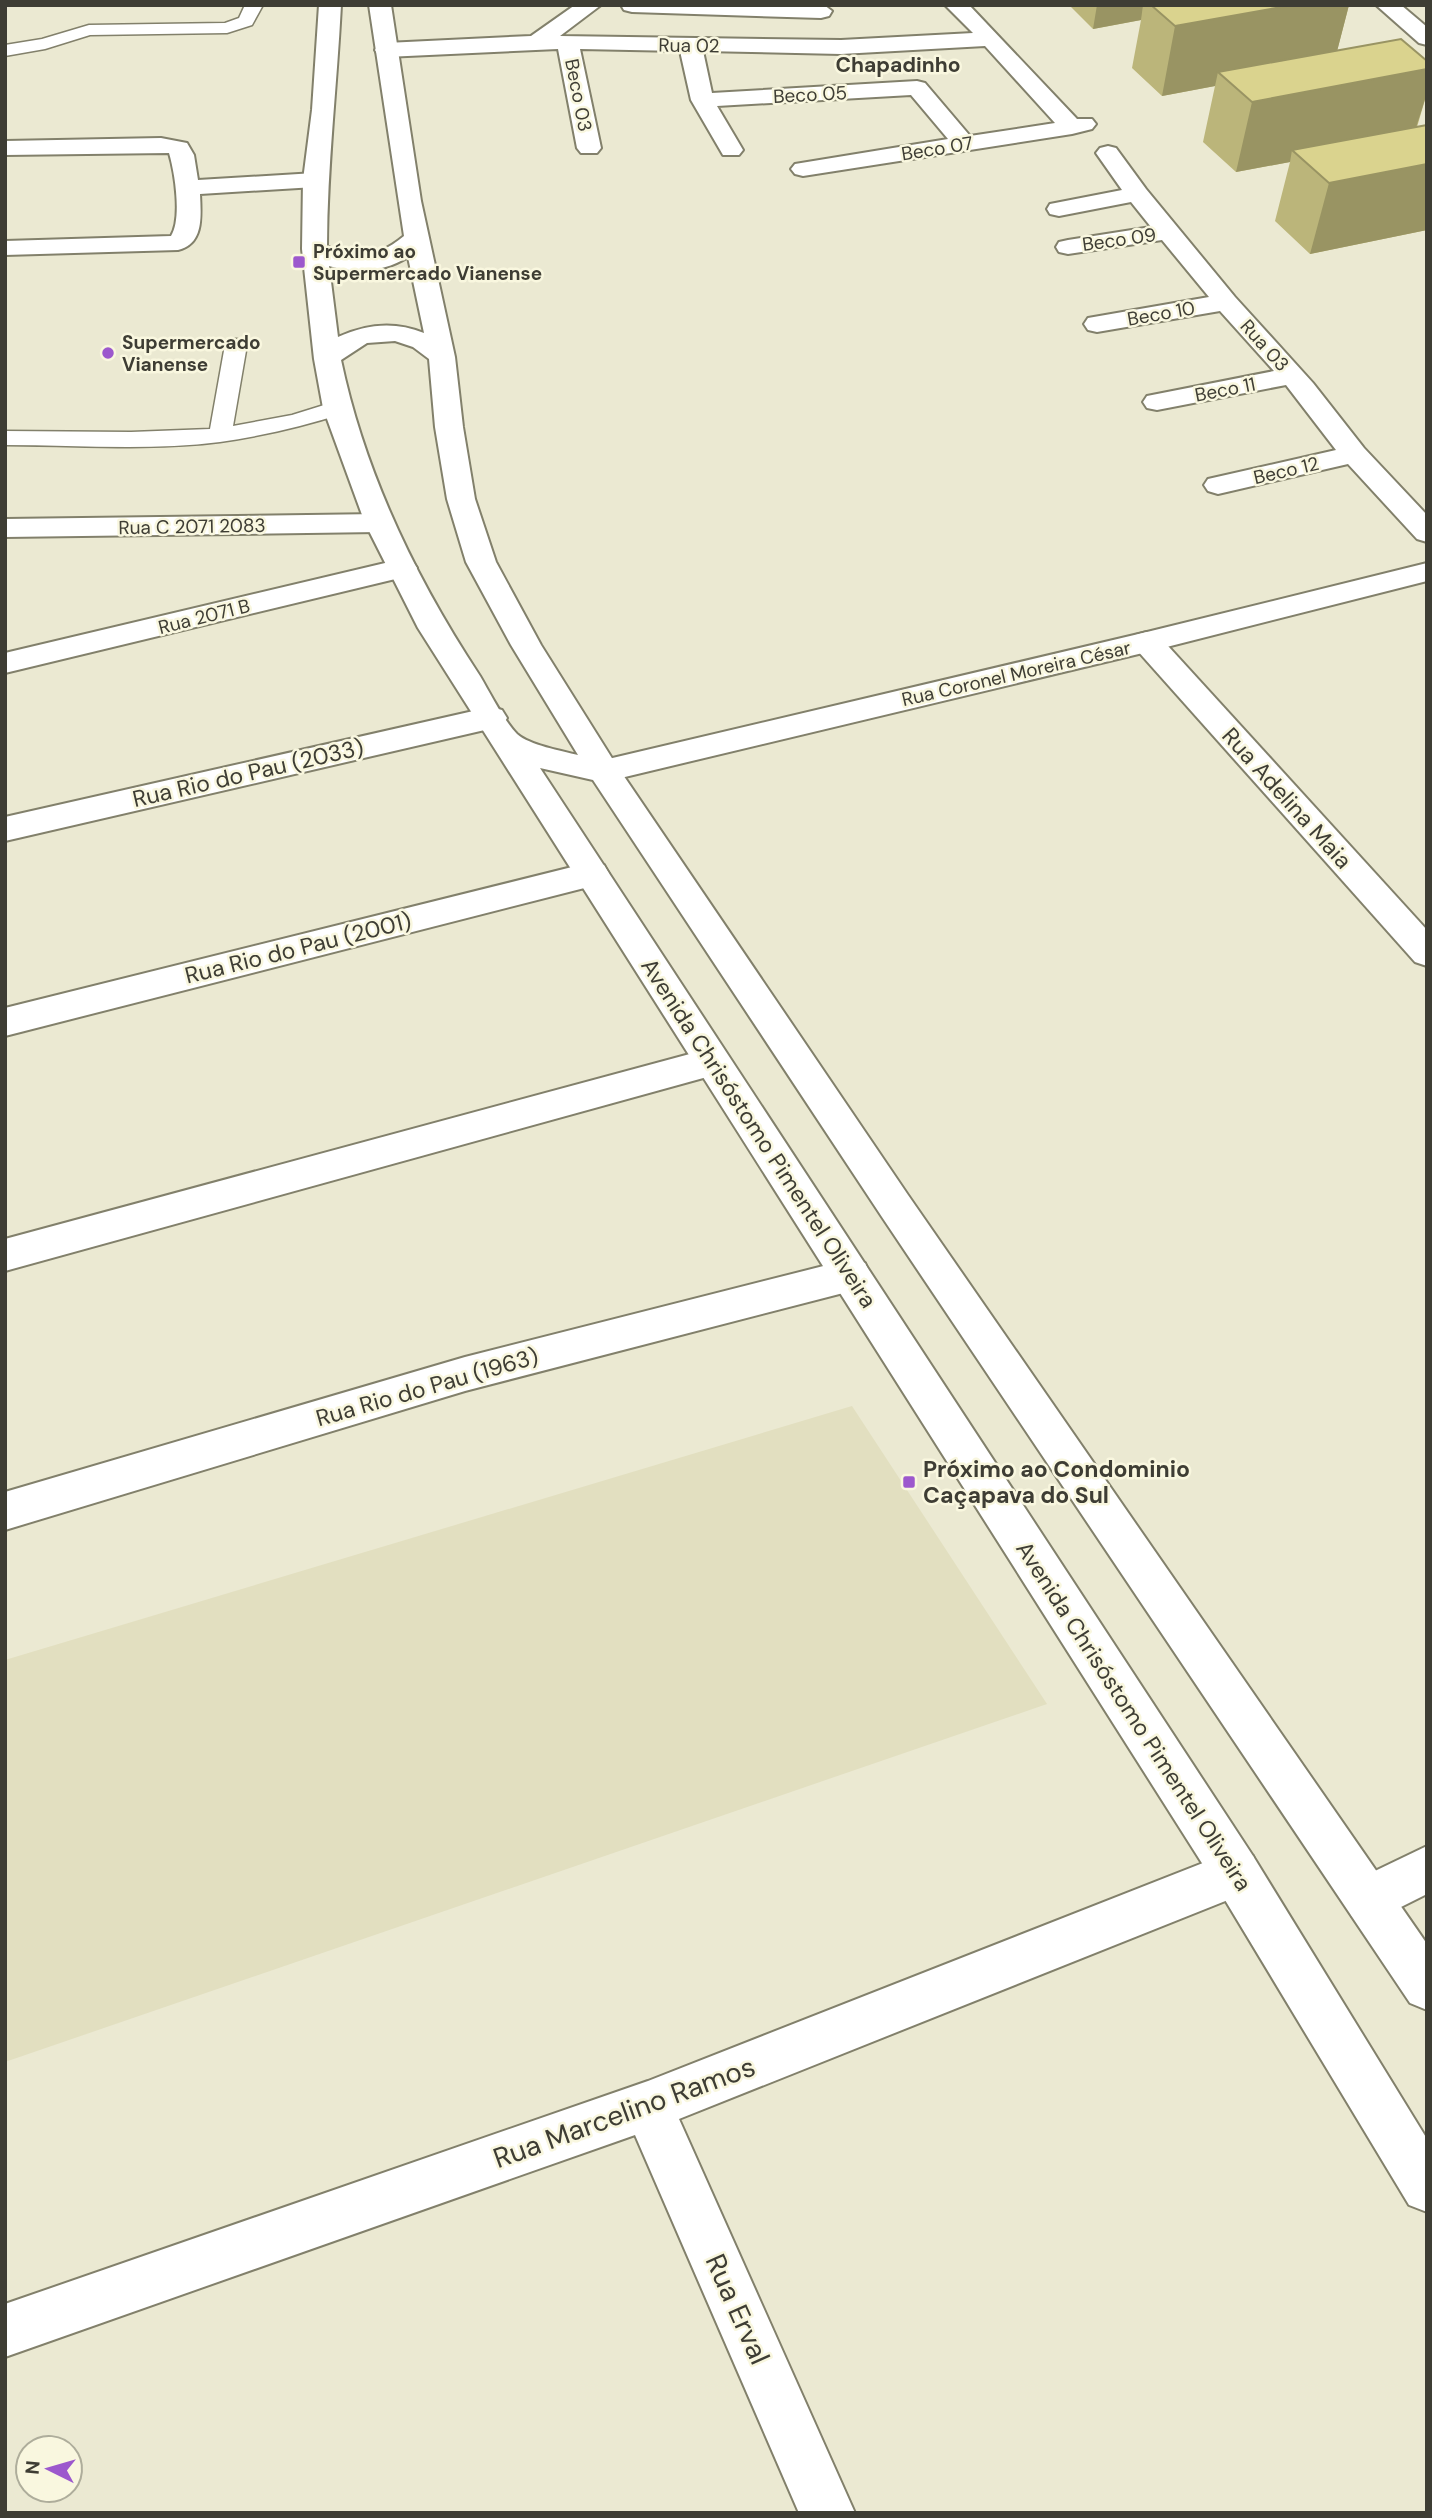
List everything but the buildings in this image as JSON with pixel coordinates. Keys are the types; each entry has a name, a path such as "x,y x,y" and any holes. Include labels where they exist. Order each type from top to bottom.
{"street":[{"name":"Avenida Chrisóstomo Pimentel Oliveira","path":"330,5 324,110 315,180 314,249 327,359 337,408 379,523 433,628 1236,1873 1427,2187"},
{"path":"380,5 416,238 442,357 449,427 461,499 481,562 526,645 604,771 888,1195 1427,1986"},
{"path":"536,42 590,5"},
{"path":"632,5 821,11"},
{"path":"956,5 991,39"},
{"path":"1387,5 1427,38"},
{"name":"Rua 02","path":"386,50 536,42 841,47 991,39"},
{"name":"Beco 07","path":"803,169 964,144 1073,123 991,39"},
{"name":"Beco 03","path":"568,43 589,148"},
{"path":"690,45 702,100 730,150"},
{"name":"Beco 05","path":"702,100 917,88 964,144"},
{"path":"5,148 161,145 179,148 185,158 187,188 186,233 178,243 5,248"},
{"name":"Rua 03","path":"1108,153 1137,194 1226,302 1292,376 1354,454 1427,533"},
{"path":"187,188 315,180"},
{"path":"1059,209 1137,194"},
{"name":"Beco 09","path":"1068,247 1169,232"},
{"path":"314,249 335,261 366,264 387,260 403,251 416,238"},
{"name":"Beco 10","path":"1097,324 1226,302"},
{"path":"327,359 337,347 355,337 377,332 400,333 419,340 442,357"},
{"name":"Beco 11","path":"1157,402 1292,376"},
{"name":"Beco 12","path":"1218,485 1354,454"},
{"name":"Rua C 2071 2083","path":"5,528 379,523"},
{"name":"Rua 2071 B","path":"5,663 402,568"},
{"name":"Rua Coronel Moreira César","path":"604,771 1147,642 1427,572"},
{"name":"Rua Adelina Maia","path":"1147,642 1427,953"},
{"path":"499,730 545,759 604,771"},
{"name":"Rua Rio do Pau (2033)","path":"5,829 499,730"},
{"name":"Rua Rio do Pau (2001)","path":"5,1022 592,874"},
{"path":"5,1255 712,1062"},
{"name":"Rua Rio do Pau (1963)","path":"5,1511 465,1374 851,1275"},
{"path":"1369,1899 1427,1869"},
{"name":"Rua Marcelino Ramos","path":"5,2331 648,2106 1236,1873"},
{"name":"Rua Erval","path":"648,2106 827,2513"}],"lane":[{"path":"5,51 45,44 89,30 227,28 246,21 254,5"},
{"path":"219,435 236,345"},
{"path":"5,439 219,435 284,426 337,408"}],"shaded area":[{"path":"852,1406 1047,1704 5,2062 5,1660"}],"place":[{"name":"Próximo ao Supermercado Vianense","path":"299,262"},
{"name":"Supermercado Vianense","path":"108,353"},
{"name":"Próximo ao Condominio Caçapava do Sul","path":"909,1482"}],"district":[{"name":"Chapadinho","path":"898,65"}]}
